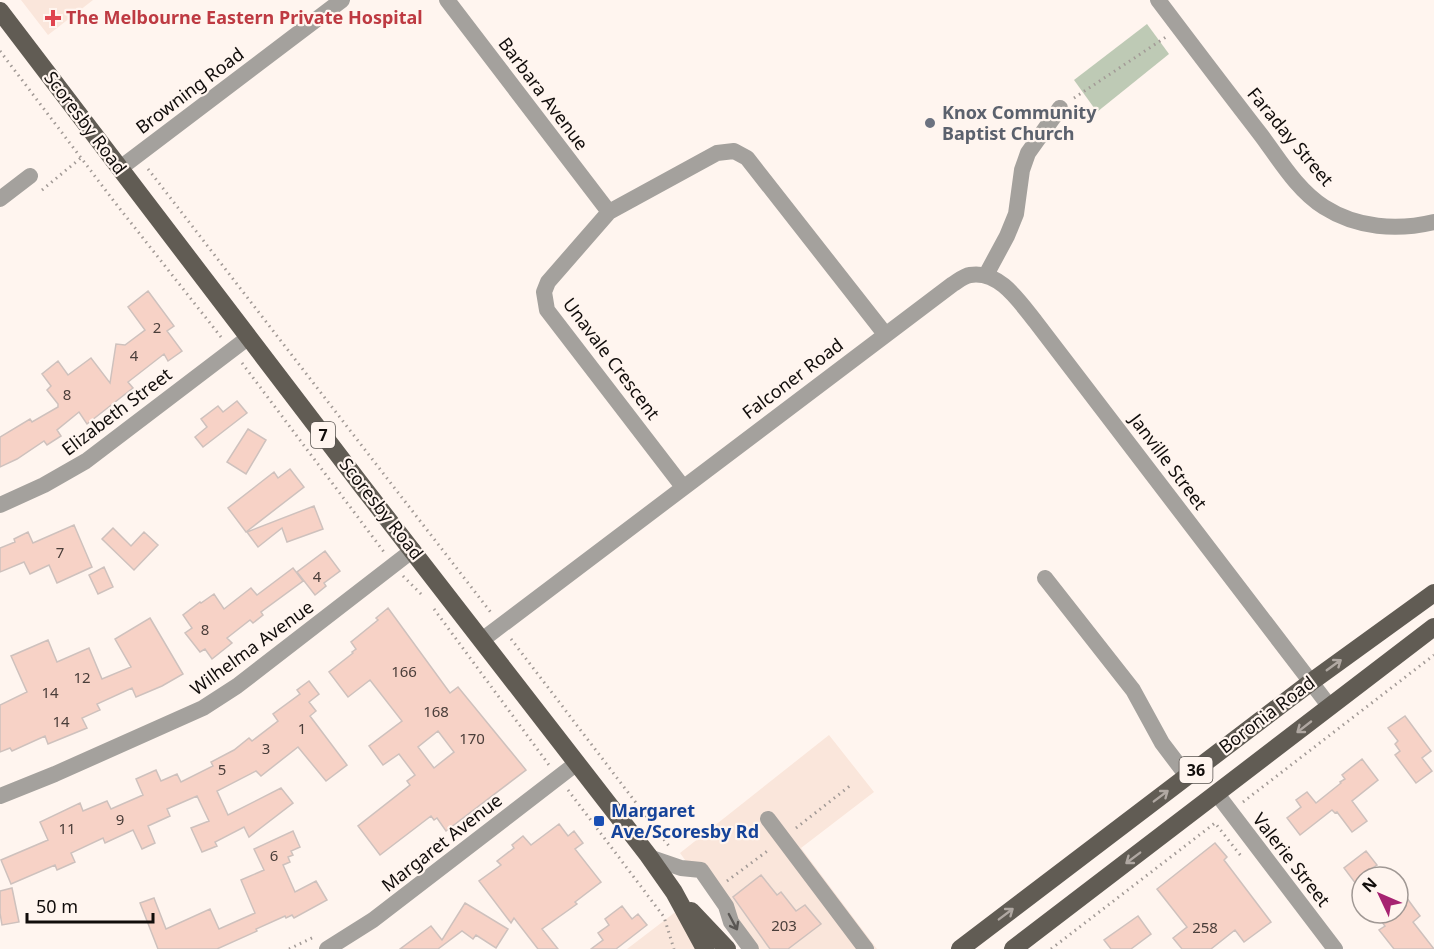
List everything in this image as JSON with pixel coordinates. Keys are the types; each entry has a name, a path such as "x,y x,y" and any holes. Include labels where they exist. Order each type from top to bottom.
{"main road":[{"name":"Scoresby Road","path":"0,11 649,857 674,892 705,949"},
{"name":"Boronia Road","path":"960,949 1311,682 1434,593"},
{"name":"Boronia Road","path":"1013,949 1434,627"},
{"name":"Scoresby Road","path":"674,892 727,949"}],"street":[{"name":"Browning Road","path":"119,169 342,0"},
{"name":"Barbara Avenue","path":"447,0 609,212"},
{"name":"Faraday Street","path":"1158,0 1294,179 1324,207 1354,221 1382,228 1418,226 1434,222"},
{"path":"986,275 1016,214 1022,170 1028,153 1060,108"},
{"name":"Unavale Crescent","path":"683,487 547,310 544,292 548,282 609,212 717,153 734,151 747,158 885,334"},
{"path":"0,199 30,176"},
{"name":"Falconer Road","path":"482,640 952,284 969,275 986,275"},
{"name":"Janville Street","path":"986,275 1003,284 1035,321 1330,707"},
{"name":"Elizabeth Street","path":"0,505 44,485 86,461 249,338"},
{"name":"Wilhelma Avenue","path":"0,796 65,770 203,708 237,686 413,550"},
{"path":"1045,578 1133,690 1162,743 1186,776"},
{"name":"Margaret Avenue","path":"327,949 374,920 577,763"},
{"name":"Valerie Street","path":"1216,795 1335,949"},
{"path":"768,819 866,949"},
{"path":"649,857 681,868 701,870 726,906 731,922 752,949"}],"path":[{"path":"1060,108 1179,28"},
{"path":"0,51 113,200 222,337"},
{"path":"148,169 490,612"},
{"path":"242,363 384,552"},
{"path":"405,579 425,598"},
{"path":"431,606 548,764"},
{"path":"517,634 513,642 669,846"},
{"path":"1239,805 1434,655"},
{"path":"568,790 664,917 675,949"},
{"path":"1051,949 1215,823"}],"shaded area":[{"name":"The Melbourne Eastern Private Hospital","path":"21,0 93,0 48,35"},
{"path":"829,735 874,792 801,848 877,949 750,949 680,853"},
{"path":"682,907 705,949 627,949"}],"green space":[{"path":"1147,24 1169,54 1097,112 1074,80"}],"building":[{"path":"148,291 174,326 167,331 182,351 168,361 164,354 128,382 133,388 87,424 79,412 57,430 61,436 47,445 44,441 0,467 0,437 30,419 32,422 58,407 47,390 51,386 42,374 58,361 68,375 91,358 110,383 116,344 125,345 145,330 128,307"},
{"path":"237,401 247,413 203,447 195,437 207,427 201,419 218,406 223,412"},
{"path":"248,429 266,440 246,474 227,462"},
{"path":"290,469 304,487 246,532 228,508 274,472 278,478"},
{"path":"314,506 323,529 287,542 282,528 258,547 247,532"},
{"path":"74,525 92,567 57,583 49,565 30,574 24,562 0,572 0,548 15,542 14,539 28,532 33,543"},
{"path":"113,528 131,546 144,532 158,545 134,570 102,539"},
{"path":"325,551 340,571 324,583 326,586 315,595 297,572"},
{"path":"104,567 113,587 98,594 89,575"},
{"path":"293,568 303,581 261,612 263,615 253,623 250,620 227,638 232,643 212,659 205,649 200,652 185,633 192,628 183,615 200,602 214,594 224,609 251,588 257,595"},
{"path":"388,608 450,693 458,687 526,770 446,831 437,818 434,820 431,816 380,855 358,826 410,785 407,781 415,775 399,754 383,765 369,746 402,721 370,680 348,697 329,672 353,653 356,649 351,642 378,620 376,618","holes":["438,731 454,752 434,768 418,747"]},
{"path":"150,618 183,674 136,697 132,688 97,704 100,710 82,718 87,728 48,744 45,736 12,751 10,748 0,752 0,705 27,692 11,656 48,640 57,662 89,648 102,679 131,667 115,639"},
{"path":"309,681 319,694 309,702 316,711 310,716 347,765 326,781 298,747 261,776 256,771 217,791 228,815 281,788 293,803 249,837 244,827 215,842 217,846 202,852 191,828 209,821 197,796 167,809 170,816 148,826 155,843 142,849 133,830 105,843 103,838 71,853 75,862 57,870 55,865 11,884 1,860 48,840 40,822 80,803 83,811 107,801 111,809 143,795 136,779 156,770 161,781 177,774 181,782 213,766 211,762 234,750 249,738 252,741 278,721 273,714 300,694 297,690"},
{"path":"1405,716 1431,751 1422,758 1432,771 1416,783 1395,755 1400,751 1395,744 1398,741 1388,728"},
{"path":"1362,759 1378,780 1352,801 1367,821 1352,832 1337,812 1332,810 1300,835 1287,818 1301,807 1296,800 1307,792 1316,803 1341,783 1345,779 1342,775"},
{"path":"559,824 568,836 574,831 583,843 575,849 601,882 575,902 577,904 542,929 558,949 538,949 514,918 511,923 479,881 501,865 497,861 514,848 512,845 523,836 531,845"},
{"path":"293,831 300,847 291,851 293,855 288,857 290,862 283,865 295,892 316,881 327,900 294,918 292,915 286,918 285,916 217,949 158,949 140,903 154,898 166,929 210,909 219,929 255,913 241,880 264,870 254,849"},
{"path":"1215,843 1227,857 1224,860 1271,922 1244,942 1235,930 1211,949 1182,949 1173,938 1187,927 1157,889"},
{"path":"1366,851 1377,865 1350,865 1350,876 1344,868"},
{"path":"761,875 777,895 781,892 796,911 805,905 821,924 788,949 770,949 733,897"},
{"path":"12,888 19,922 2,925 0,891"},
{"path":"1410,902 1420,916 1413,922 1434,949 1394,949 1379,930 1385,926 1410,925"},
{"path":"465,903 508,929 496,948 476,935 473,939 462,931 438,949 400,949 431,926 442,940"},
{"path":"622,906 632,919 638,914 647,925 616,949 591,949 603,940 598,933 609,925 605,919"},
{"path":"1138,916 1151,934 1131,949 1111,949 1104,940"}],"place":[{"name":"The Melbourne Eastern Private Hospital","path":"53,18"},
{"name":"Knox Community Baptist Church","path":"930,123"},
{"name":"Margaret Ave/Scoresby Rd","path":"599,821"}]}
